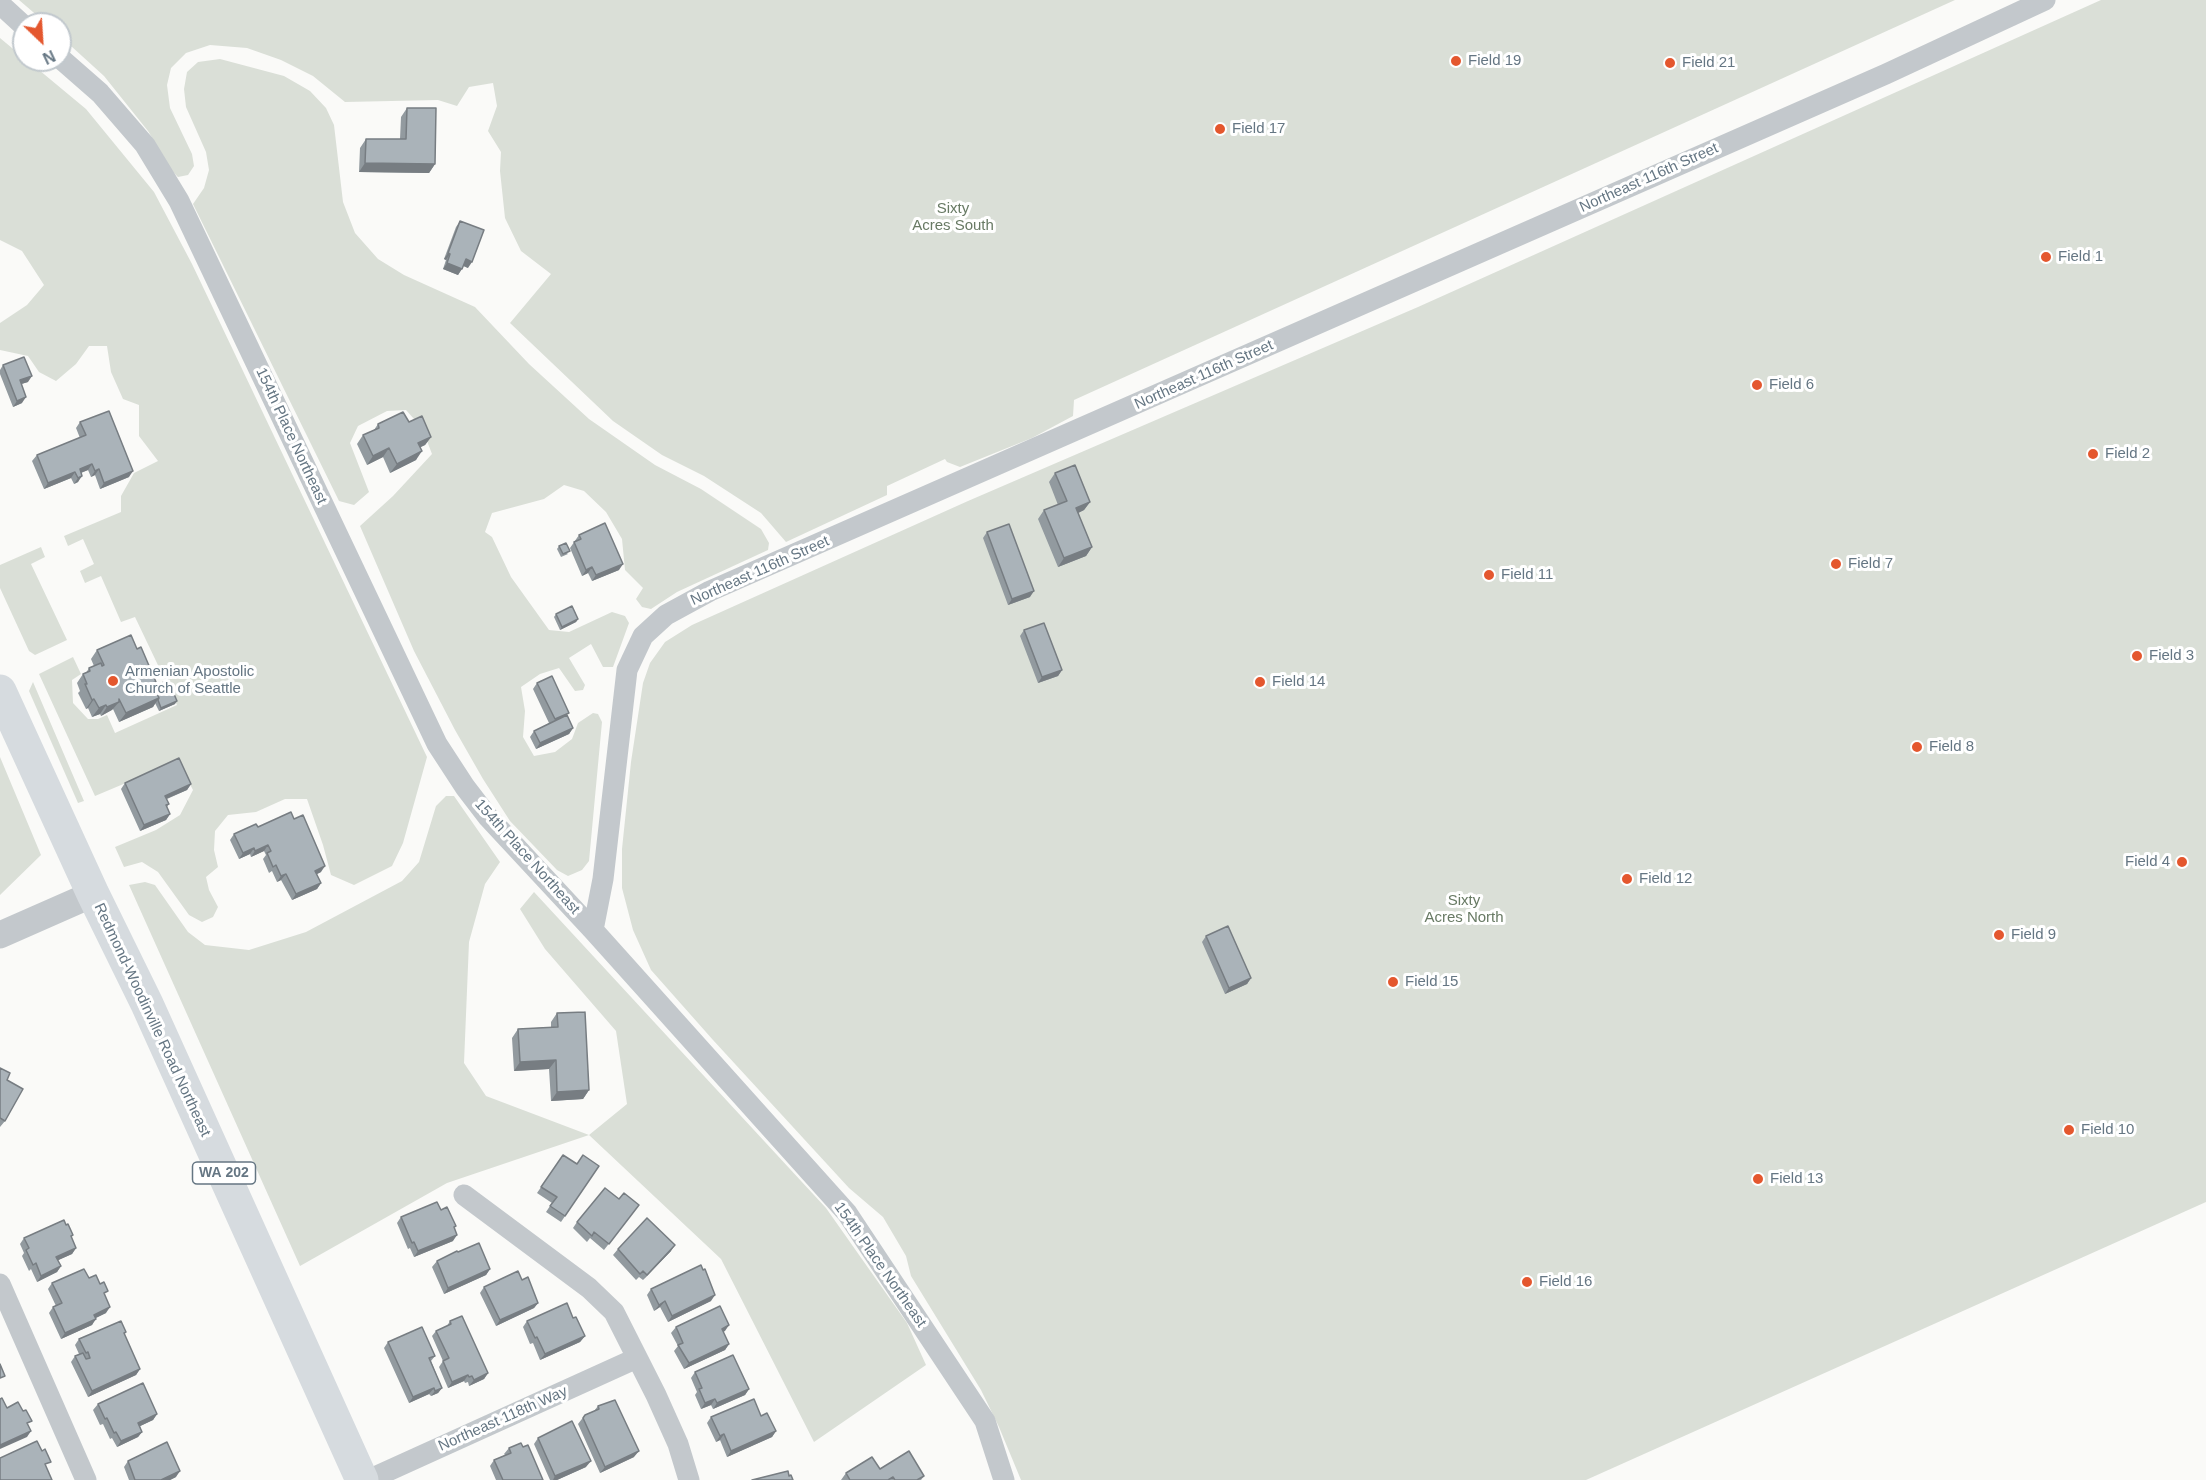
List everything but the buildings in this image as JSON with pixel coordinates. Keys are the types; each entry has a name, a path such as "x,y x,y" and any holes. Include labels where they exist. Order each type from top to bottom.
{"main road":[{"name":"Redmond-Woodinville Road Northeast","path":"0,691 93,894 147,1004 362,1480"}],"street":[{"name":"Northeast 116th Street","path":"593,930 603,879 627,670 643,636 666,615 710,591 1886,74 2045,0"},
{"path":"0,4 12,15"},
{"name":"154th Place Northeast","path":"72,68 100,93 145,146 179,201 443,753 488,817 593,930 847,1213 985,1421 1004,1480"},
{"path":"0,935 93,894"},
{"path":"464,1195 589,1288 614,1312 678,1444 689,1480"},
{"path":"0,1284 86,1480"},
{"name":"Northeast 118th Way","path":"368,1480 637,1358"}],"green space":[{"name":"Sixty Acres South","path":"19,0 1955,0 1074,400 1073,416 1032,438 960,467 945,459 887,486 887,495 786,542 761,513 704,476 662,455 613,421 510,323 551,274 521,251 505,218 500,171 501,152 488,131 497,106 493,83 469,87 457,106 438,100 345,102 313,76 281,60 247,48 210,45 186,53 171,68 167,85 170,108 192,154 194,166 188,175 178,177 148,131 104,76 72,47 72,12 33,12"},
{"name":"Sixty Acres North","path":"2101,0 2206,0 2206,1202 1586,1480 1021,1480 981,1390 911,1276 906,1256 883,1217 849,1188 651,970 633,930 622,888 622,849 631,762 643,683 650,663 665,642 692,625 968,501 1418,307"},
{"path":"0,38 12,48 12,72 41,72 86,109 154,192 192,264 427,757 403,843 392,866 354,885 331,875 307,799 285,799 256,812 228,815 215,831 214,850 218,867 206,877 209,890 218,907 213,917 202,922 189,915 158,872 142,862 124,867 115,847 156,830 180,815 193,790 178,761 95,796 39,674 73,657 81,674 72,680 73,703 88,719 98,719 107,715 115,733 177,705 135,617 121,622 101,576 85,583 80,571 94,564 83,539 68,546 64,536 121,512 121,496 134,473 158,461 139,436 139,405 123,399 111,372 107,346 89,346 76,364 56,381 39,372 28,356 0,350 0,323 27,305 44,285 22,251 0,240"},
{"path":"220,59 284,76 310,91 326,108 334,125 343,202 355,233 378,259 404,275 475,307 529,364 589,419 655,465 701,489 761,529 769,543 768,550 677,592 651,609 642,607 636,599 643,588 625,570 622,539 606,512 584,491 564,485 544,499 492,513 485,532 492,537 511,577 549,630 569,632 612,612 625,616 629,623 613,667 603,667 591,644 569,658 585,685 583,690 575,691 559,668 540,674 521,687 525,711 523,737 534,756 555,752 572,739 578,723 593,713 598,714 602,722 589,861 582,870 568,876 557,870 510,821 455,730 414,651 360,526 393,496 432,454 422,428 406,410 387,411 358,426 350,443 369,492 354,505 339,501 193,204 204,188 209,170 206,152 186,107 184,89 187,72 198,62"},
{"path":"41,547 45,557 31,564 67,640 35,655 29,651 0,588 0,565"},
{"path":"33,682 84,801 78,803 29,691"},
{"path":"0,757 41,855 0,895"},
{"path":"446,796 454,796 500,862 485,884 469,942 464,1063 486,1096 589,1135 447,1183 300,1266 129,885 145,882 155,885 188,932 205,945 249,950 306,932 402,881 419,862 436,806"},
{"path":"534,892 826,1208 907,1323 926,1365 814,1442 721,1259 589,1135 627,1104 616,1031 545,949 520,909"}],"place":[{"name":"Field 19","path":"1456,61"},
{"name":"Field 21","path":"1670,63"},
{"name":"Field 17","path":"1220,129"},
{"name":"Field 1","path":"2046,257"},
{"name":"Field 6","path":"1757,385"},
{"name":"Field 2","path":"2093,454"},
{"name":"Field 7","path":"1836,564"},
{"name":"Field 11","path":"1489,575"},
{"name":"Field 3","path":"2137,656"},
{"name":"Armenian Apostolic Church of Seattle","path":"113,681"},
{"name":"Field 14","path":"1260,682"},
{"name":"Field 8","path":"1917,747"},
{"name":"Field 4","path":"2182,862"},
{"name":"Field 12","path":"1627,879"},
{"name":"Field 9","path":"1999,935"},
{"name":"Field 15","path":"1393,982"},
{"name":"Field 10","path":"2069,1130"},
{"name":"Field 13","path":"1758,1179"},
{"name":"Field 16","path":"1527,1282"}]}
